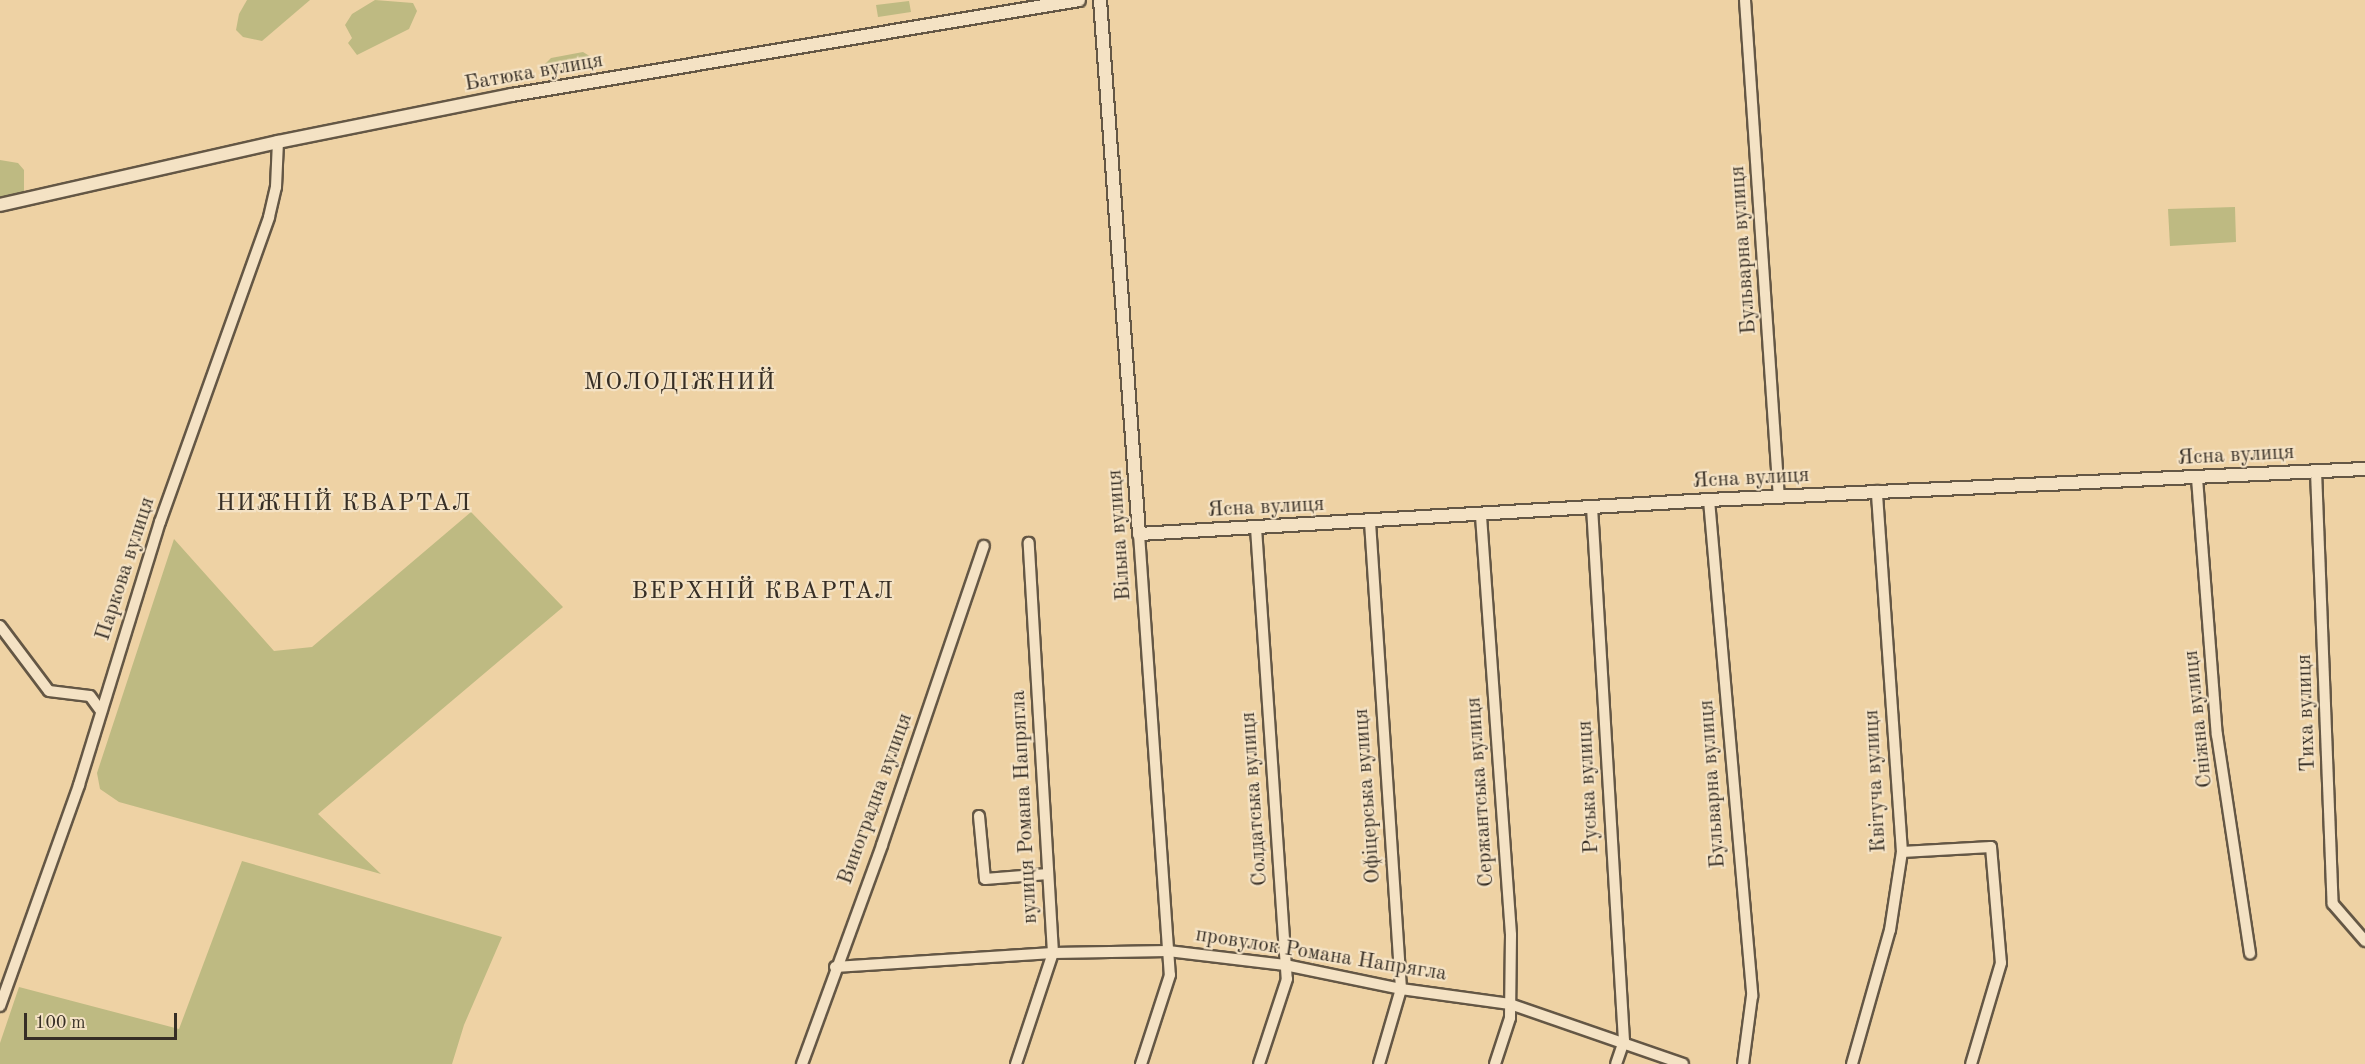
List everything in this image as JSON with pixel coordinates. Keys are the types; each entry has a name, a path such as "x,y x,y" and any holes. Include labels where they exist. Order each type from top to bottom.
{"street":[{"name":"Батюка вулиця","path":"0,205 278,142 512,96 1079,0"},
{"name":"Вільна вулиця","path":"1100,0 1170,975 1141,1064"},
{"name":"Бульварна вулиця","path":"1745,0 1779,497"},
{"name":"Паркова вулиця","path":"0,1006 101,711 160,522 269,217 276,187 278,142"},
{"name":"Ясна вулиця","path":"1139,534 1481,516 1592,507 1877,491 2365,469"},
{"name":"Тиха вулиця","path":"2316,471 2333,904 2365,941"},
{"name":"Сніжна вулиця","path":"2197,478 2217,735 2250,954"},
{"name":"Квітуча вулиця","path":"1852,1064 1890,930 1902,852 1877,491"},
{"name":"Бульварна вулиця","path":"1709,500 1752,996 1743,1064"},
{"name":"Руська вулиця","path":"1592,507 1624,1041 1616,1064"},
{"name":"Сержантська вулиця","path":"1481,516 1511,935 1510,1018 1495,1064"},
{"name":"Офіцерська вулиця","path":"1370,522 1401,989 1379,1064"},
{"name":"Солдатська вулиця","path":"1256,528 1287,979 1259,1064"},
{"name":"вулиця Романа Напрягла","path":"1016,1064 1053,953 1029,543"},
{"name":"Виноградна вулиця","path":"802,1064 835,967 882,845 984,546"},
{"path":"0,626 49,691 90,696 101,711"},
{"path":"980,816 985,879 1048,874"},
{"path":"1902,852 1991,847 2001,963 1971,1064"},
{"name":"провулок Романа Напрягла","path":"835,967 1053,953 1168,951 1285,965 1401,989 1510,1004 1624,1041 1683,1064"}],"shaded area":[{"path":"247,0 310,0 262,41 243,37 236,30 239,14"},
{"path":"375,0 413,3 417,11 409,29 357,55 348,43 352,38 345,25 352,14"},
{"path":"909,1 911,12 878,17 876,5"},
{"path":"583,52 596,60 597,66 540,76 540,69 551,58"},
{"path":"0,160 18,163 24,170 24,194 0,198"},
{"path":"2235,207 2236,242 2170,246 2168,209"},
{"path":"471,512 563,607 318,814 381,874 119,802 100,789 97,773 174,539 274,651 312,647"},
{"path":"242,861 502,937 464,1025 452,1064 0,1064 0,1043 19,987 179,1029"}],"district":[{"name":"МОЛОДІЖНИЙ","path":"680,384"},
{"name":"НИЖНІЙ КВАРТАЛ","path":"344,505"},
{"name":"ВЕРХНІЙ КВАРТАЛ","path":"763,593"}]}
